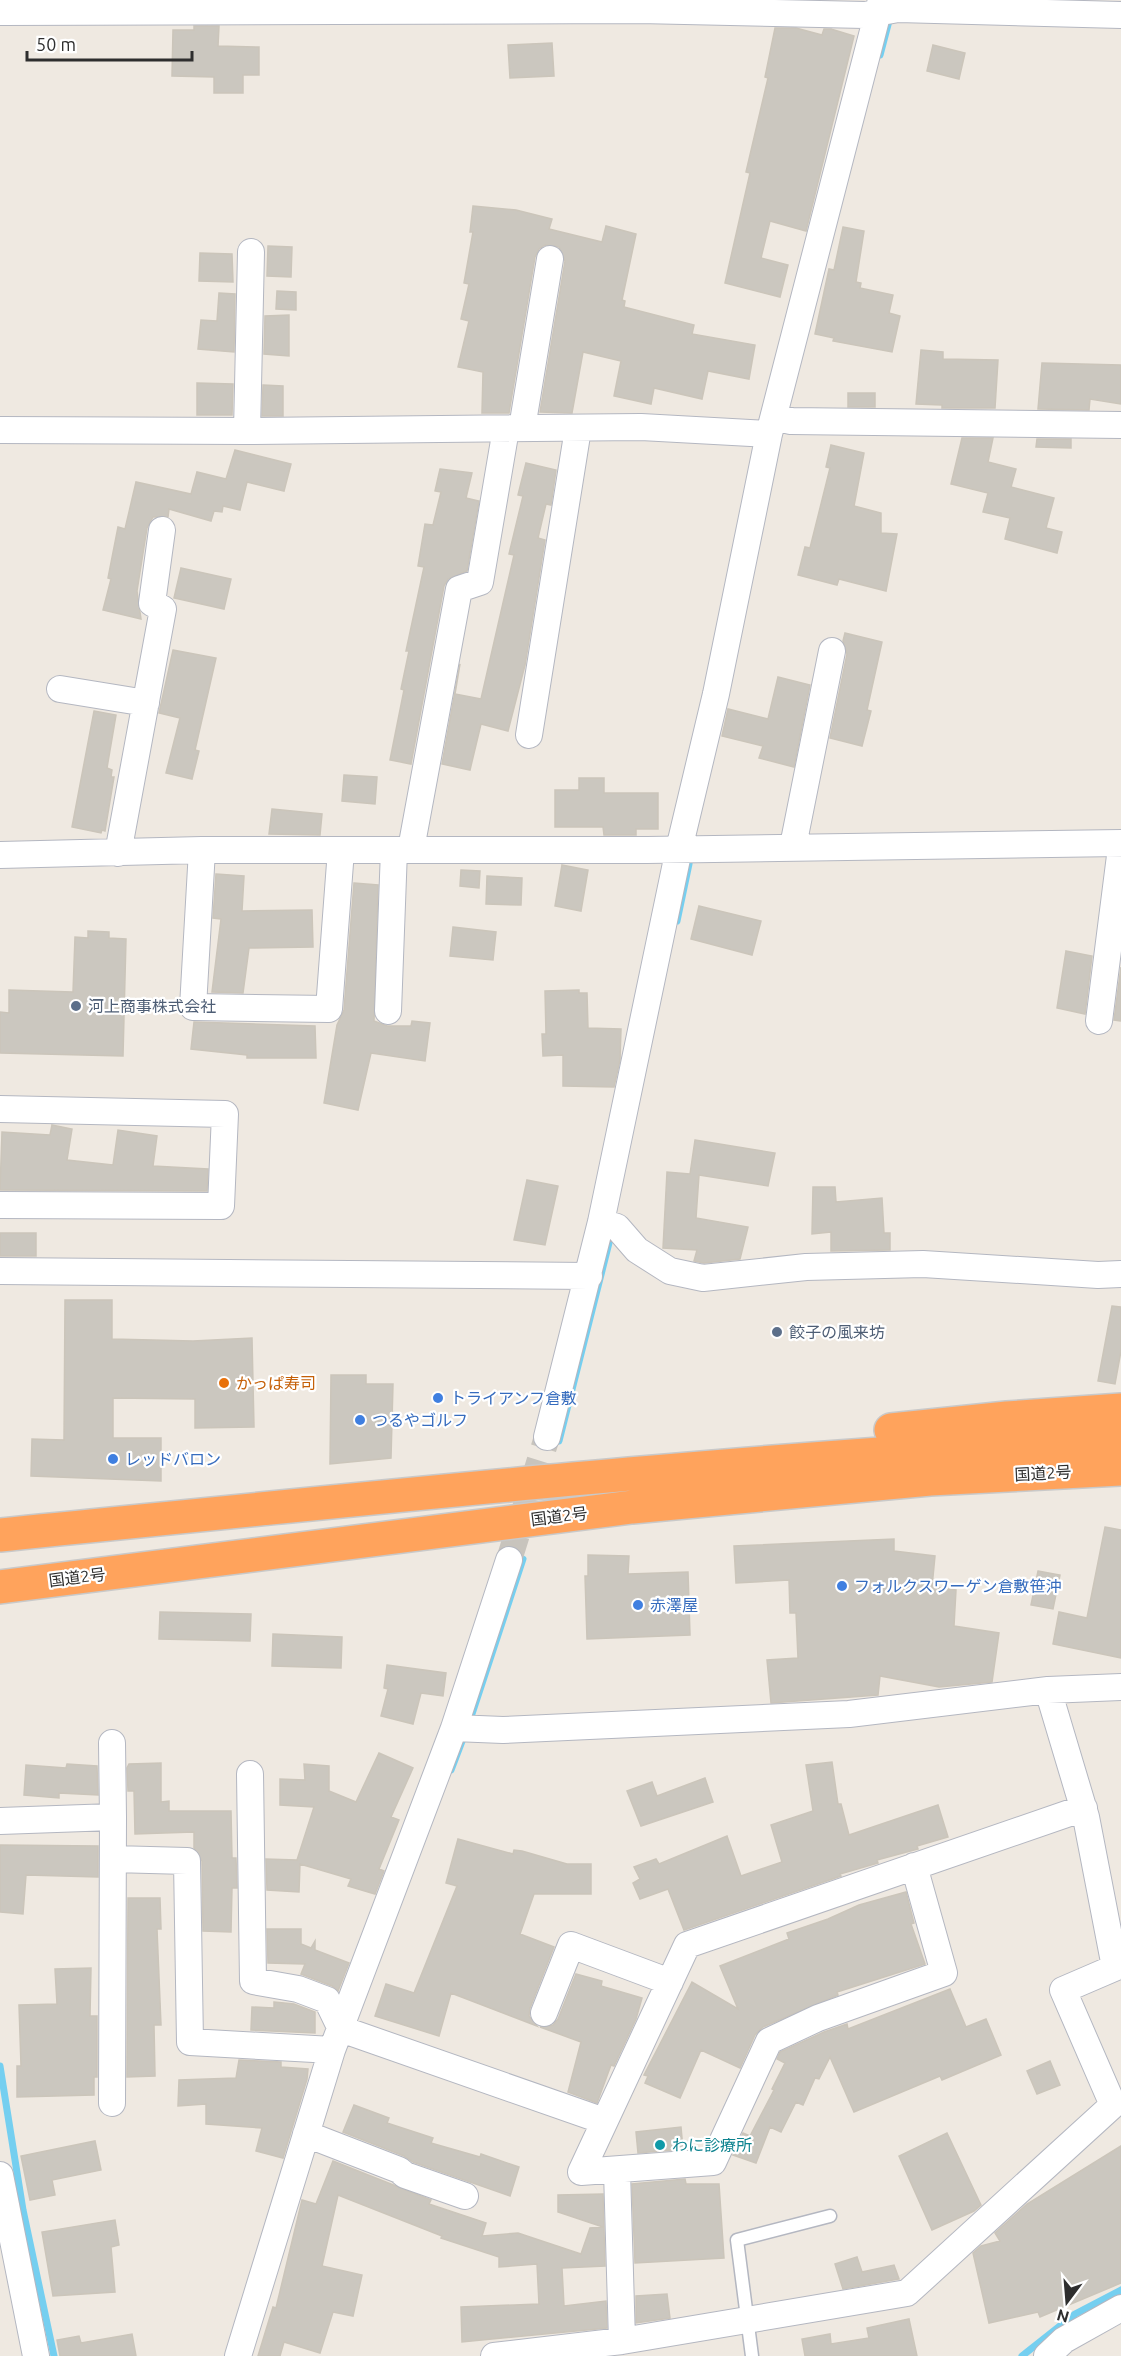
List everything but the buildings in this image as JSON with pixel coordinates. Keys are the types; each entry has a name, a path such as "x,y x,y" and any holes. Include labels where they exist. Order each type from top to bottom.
{"highway":[{"path":"669,1469 707,1449 1007,1418 1121,1410"},
{"name":"国道2号","path":"0,1535 669,1469 915,1450 1121,1439"},
{"name":"国道2号","path":"0,1587 632,1507 930,1479 1121,1468"},
{"path":"930,1479 985,1493 1121,1489"}],"street":[{"path":"0,12 724,6 865,15 886,8 1121,15"},
{"path":"547,1437 589,1276 608,1224 679,849 778,422 886,8"},
{"path":"247,431 252,252"},
{"path":"388,1011 408,844 459,589 480,582 550,259"},
{"path":"0,430 685,429 778,422 1121,425"},
{"path":"529,735 578,429"},
{"path":"118,853 163,609 152,603 162,530"},
{"path":"793,846 832,651"},
{"path":"60,689 146,703"},
{"path":"0,855 202,850 341,850 408,844 679,849 793,846 1121,846 1099,1021"},
{"path":"202,850 193,1007 329,1009 341,850"},
{"path":"0,1109 225,1114 221,1206 0,1205"},
{"path":"608,1224 638,1250 670,1271 703,1278 806,1267 923,1264 1098,1275 1121,1274"},
{"path":"0,1271 589,1276"},
{"path":"238,2356 313,2137 343,2036 394,1881 463,1729 509,1560"},
{"path":"463,1729 849,1714 1048,1690 1121,1687"},
{"path":"494,2356 622,2341 654,2346 749,2320 907,2293 1113,2105 1063,1990 1118,1966 1084,1808 1048,1690"},
{"path":"112,1743 112,2103"},
{"path":"250,1774 253,1981 298,1989 327,2000 343,2036"},
{"path":"914,1866 944,1973 818,2018 769,2041 713,2162 581,2172 687,1945 914,1866 1084,1808"},
{"path":"0,1821 113,1817"},
{"path":"113,1859 187,1861 190,2042 343,2036 604,2121"},
{"path":"544,2013 571,1945 670,1982"},
{"path":"313,2137 399,2170 405,2175 465,2196"},
{"path":"617,2170 622,2341"},
{"path":"0,2175 36,2356"},
{"path":"1047,2356 1064,2340 1121,2308"}],"lane":[{"path":"752,2356 737,2240 830,2216"}],"waterway":[{"path":"880,55 890,17"},
{"path":"677,921 689,864"},
{"path":"559,1441 612,1231"},
{"path":"469,1723 523,1559"},
{"path":"451,1770 464,1736"},
{"path":"0,2066 23,2210 54,2356"},
{"path":"1022,2356 1075,2314 1121,2290"}],"tunnel":[{"path":"509,1560 547,1437"}],"place":[{"name":"河上商事株式会社","path":"76,1006"},
{"name":"餃子の風来坊","path":"777,1332"},
{"name":"かっぱ寿司","path":"224,1383"},
{"name":"トライアンフ倉敷","path":"438,1398"},
{"name":"つるやゴルフ","path":"360,1420"},
{"name":"レッドバロン","path":"113,1459"},
{"name":"フォルクスワーゲン倉敷笹沖","path":"842,1586"},
{"name":"赤澤屋","path":"638,1605"},
{"name":"わに診療所","path":"660,2145"}]}
